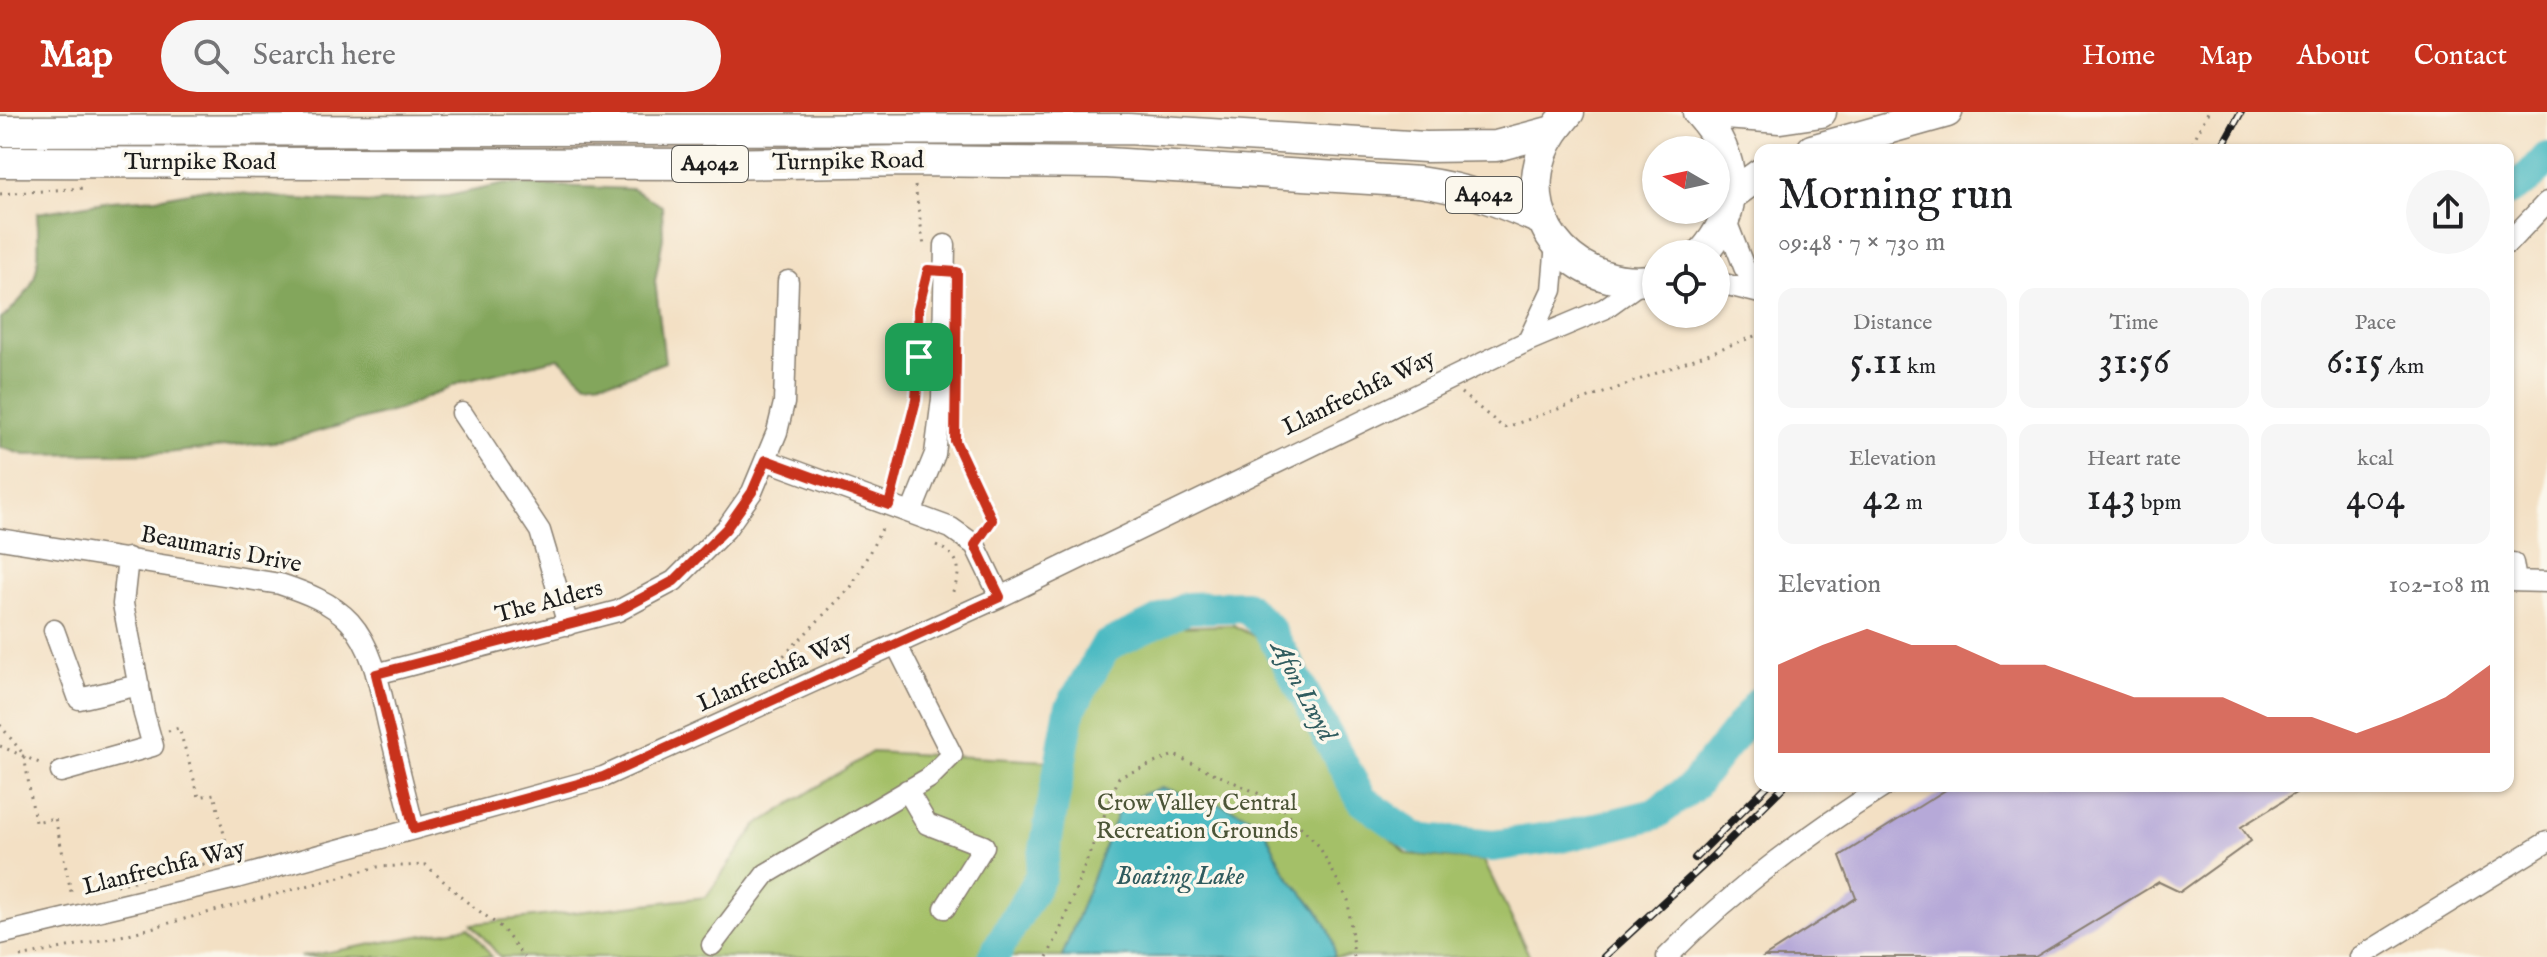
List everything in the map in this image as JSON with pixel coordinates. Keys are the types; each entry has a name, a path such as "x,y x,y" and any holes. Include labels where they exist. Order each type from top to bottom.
{"highway":[{"path":"1698,112 1780,118 1821,112"},
{"path":"1698,112 1717,136"},
{"path":"1833,144 1947,112"},
{"path":"1550,232 1538,198 1537,175 1543,152 1561,121"},
{"name":"Turnpike Road","path":"0,131 1128,129 1426,147 1496,146 1561,121"},
{"name":"Turnpike Road","path":"0,162 1107,163 1419,182 1484,195 1550,232 1569,257 1594,273 1623,281 1642,280"},
{"path":"1730,204 1754,180"}],"street":[{"path":"2514,237 2547,202"},
{"path":"1730,218 1744,267 1754,283"},
{"path":"1528,341 1552,290 1550,232"},
{"path":"911,513 935,454 940,413 936,270 945,245"},
{"name":"The Alders","path":"376,674 618,611 674,581 726,529 752,492 777,432 784,403 788,281"},
{"name":"Llanfrechfa Way","path":"0,934 236,878 603,777 897,646 1528,341 1604,309 1642,285"},
{"path":"1730,286 1754,292"},
{"path":"462,413 540,531 568,625"},
{"path":"766,460 886,514 911,513 951,528 975,545 1000,597"},
{"name":"Beaumaris Drive","path":"0,539 280,584 306,593 335,609 350,622 365,643 376,674 414,829"},
{"path":"61,772 153,746 123,604 128,558"},
{"path":"2514,576 2547,582"},
{"path":"54,630 79,699 139,685"},
{"path":"712,945 766,874 929,778 952,755 897,646"},
{"path":"907,790 927,824 984,846 945,908"},
{"path":"1667,957 1705,918 1815,830 1875,792"},
{"path":"2360,957 2547,842"}],"path":[{"path":"2192,144 2208,112"},
{"path":"761,689 747,696 752,686 851,587 886,514 916,400 918,310 936,270 914,175"},
{"path":"0,194 90,188"},
{"path":"1445,381 1504,428 1754,336"},
{"path":"954,558 975,545 992,520 955,441"},
{"path":"886,514 895,529"},
{"path":"931,542 949,551 958,565 960,578 951,598"},
{"path":"0,725 24,755 35,822 55,818 72,896"},
{"path":"150,736 179,728 199,797 214,794 230,858"},
{"path":"0,746 61,772"},
{"path":"1047,957 1119,777 1174,755 1277,802 1319,846 1348,900 1354,957"},
{"path":"20,957 125,935 377,867 426,865 463,899 502,928 524,957"}],"green space":[{"path":"505,184 632,189 662,206 663,238 655,281 665,362 620,379 586,383 559,358 461,382 401,409 283,441 166,453 25,455 0,447 0,318 23,297 34,277 38,250 37,213 205,189 294,199 373,203 448,196"},
{"name":"Crow Valley Central Recreation Grounds","path":"1233,625 1265,642 1342,794 1407,854 1484,861 1530,957 500,957 472,924 706,897 756,826 872,752 1067,762 1078,706 1110,654 1176,627"},
{"path":"469,927 492,957 300,957"}],"water":[{"name":"Boating Lake","path":"1161,788 1228,807 1259,823 1286,873 1325,922 1334,945 1334,957 1062,957 1122,801"}],"building":[{"path":"1942,792 2297,792 2241,827 2251,841 2180,892 2159,882 2035,957 1764,957 1856,898 1840,856"}],"waterway":[{"name":"Afon Lwyd","path":"2514,188 2527,180 2547,158"},
{"name":"Afon Lwyd","path":"993,957 1040,877 1070,709 1106,646 1187,608 1245,606 1269,629 1362,800 1416,838 1493,846 1570,835 1655,814 1692,787 1754,710"}],"railway":[{"path":"2223,144 2241,112"},
{"path":"1695,858 1761,792"},
{"path":"1604,957 1778,792"}],"route":[{"path":"928,270 957,272 955,441 992,520 975,545 1000,597 603,777 414,829 376,674 618,611 674,581 726,529 752,492 766,460 889,505 916,400 919,357 918,310 928,270"}]}
